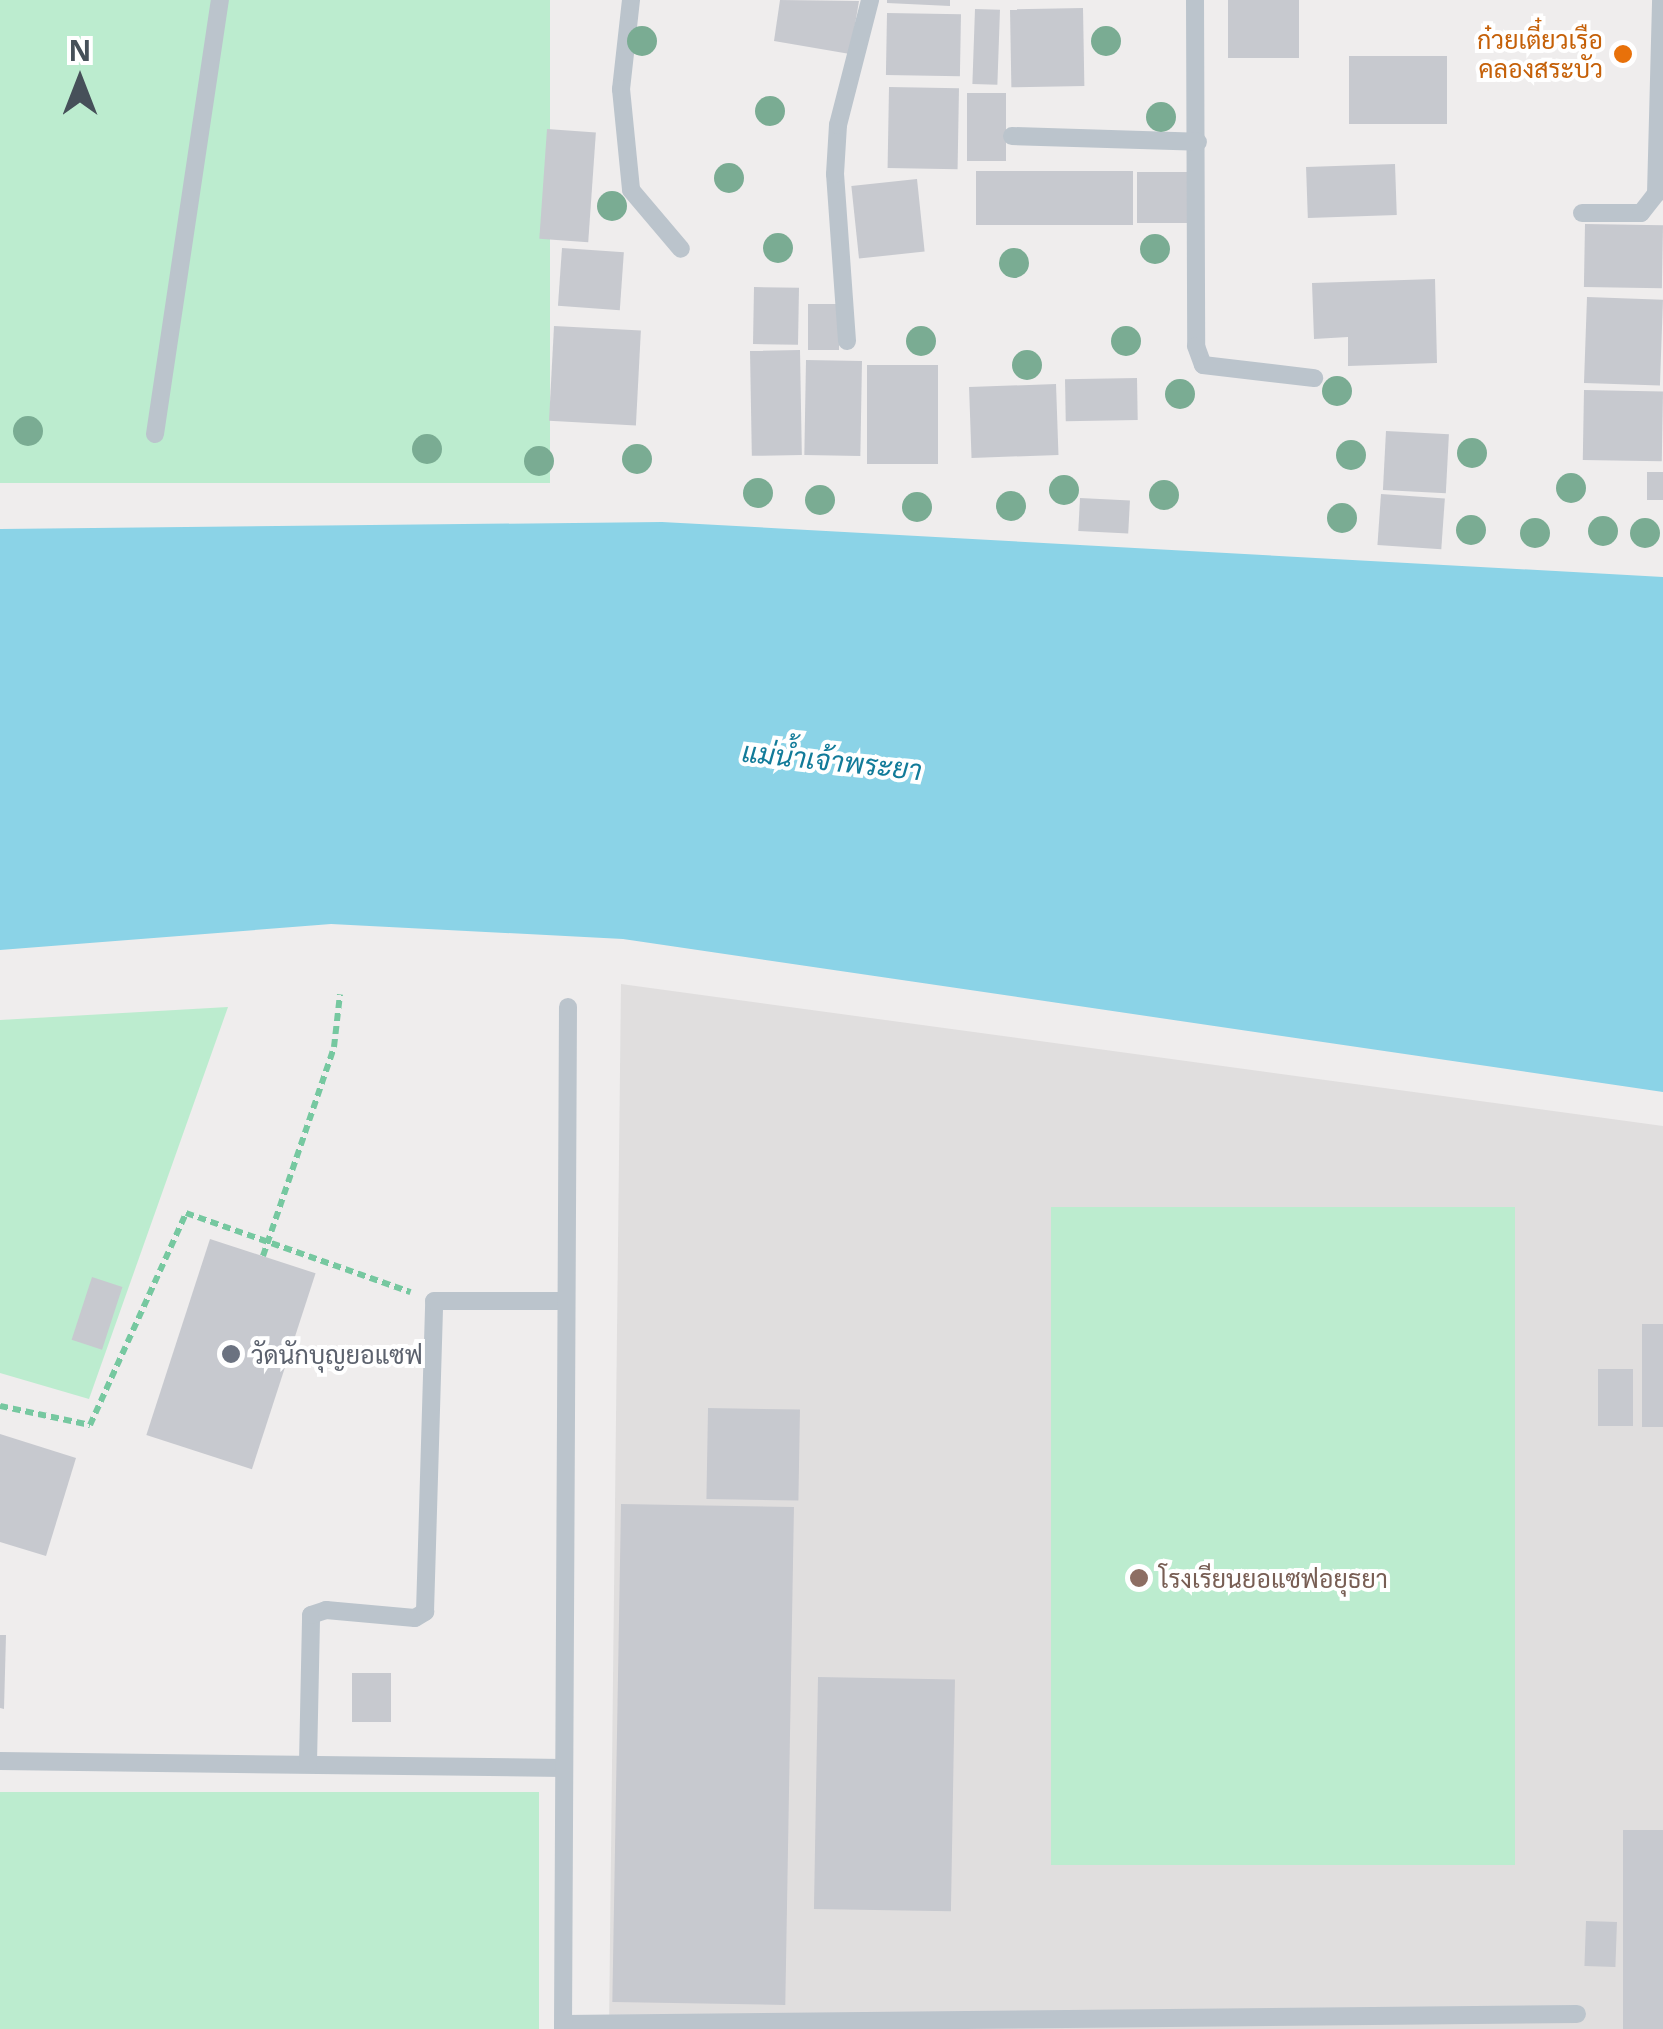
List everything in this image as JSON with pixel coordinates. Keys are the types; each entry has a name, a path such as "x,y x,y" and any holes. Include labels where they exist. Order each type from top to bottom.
{"lane":[{"path":"155,434 220,0"},
{"path":"631,0 621,89 630,190 681,249"},
{"path":"847,341 835,174 838,125 870,0"},
{"path":"1194,0 1198,142 1195,328 1203,366 1314,378"},
{"path":"1582,213 1640,213 1656,194 1661,0"},
{"path":"1012,136 1198,142"},
{"path":"568,1006 563,2026 1577,2014"},
{"path":"308,1764 311,1615 326,1610 415,1618 425,1612 434,1301 566,1301"},
{"path":"0,1761 564,1768"}],"path":[{"path":"263,1256 334,1047 340,994"},
{"path":"0,1406 90,1426 185,1214 434,1301"}],"shaded area":[{"name":"โรงเรียนยอแซฟอยุธยา","path":"621,984 1663,1126 1663,2029 609,2029"}],"green space":[{"path":"0,0 550,0 550,483 0,483"},
{"path":"228,1007 89,1399 0,1373 0,1020"},
{"path":"1051,1207 1515,1207 1515,1865 1051,1865"},
{"path":"0,1792 539,1792 539,2029 0,2029"}],"water":[{"name":"แม่น้ำเจ้าพระยา","path":"662,522 1663,577 1663,1092 623,939 331,924 0,950 0,529"}],"building":[{"path":"780,0 859,1 850,54 774,41"},
{"path":"950,0 950,6 887,3"},
{"path":"1228,0 1299,0 1299,58 1228,58"},
{"path":"1083,8 1084,86 1011,87 1010,9"},
{"path":"975,9 1000,10 997,85 972,84"},
{"path":"887,13 961,14 960,76 886,75"},
{"path":"1349,56 1447,56 1447,124 1349,124"},
{"path":"889,87 959,88 958,169 888,168"},
{"path":"967,93 1006,93 1006,161 967,161"},
{"path":"547,129 596,132 588,242 539,239"},
{"path":"1395,164 1397,215 1308,218 1306,167"},
{"path":"976,171 1133,171 1133,225 976,225"},
{"path":"1137,172 1189,172 1189,223 1137,223"},
{"path":"917,179 925,252 859,258 851,186"},
{"path":"1585,224 1663,225 1662,288 1584,287"},
{"path":"562,248 624,252 620,310 558,306"},
{"path":"1435,279 1437,363 1348,366 1348,337 1314,339 1312,283"},
{"path":"754,287 799,288 798,345 753,344"},
{"path":"1587,297 1663,300 1660,386 1584,383"},
{"path":"808,304 839,304 839,350 808,350"},
{"path":"554,326 641,331 636,425 549,421"},
{"path":"800,350 802,455 752,456 750,351"},
{"path":"806,360 862,361 860,456 804,455"},
{"path":"867,365 938,365 938,464 867,464"},
{"path":"1137,378 1138,420 1066,421 1065,379"},
{"path":"1056,384 1058,455 972,458 969,387"},
{"path":"1584,390 1663,391 1662,461 1583,460"},
{"path":"1386,431 1449,434 1446,493 1383,490"},
{"path":"1647,472 1663,472 1663,500 1647,500"},
{"path":"1381,494 1445,498 1441,549 1377,545"},
{"path":"1080,498 1130,501 1128,534 1078,531"},
{"name":"วัดนักบุญยอแซฟ","path":"210,1239 316,1273 252,1469 146,1435"},
{"path":"92,1277 122,1287 102,1350 72,1340"},
{"path":"1642,1324 1663,1324 1663,1427 1642,1427"},
{"path":"1598,1369 1633,1369 1633,1426 1598,1426"},
{"path":"708,1408 800,1410 798,1501 706,1499"},
{"path":"0,1434 76,1458 46,1556 0,1542"},
{"path":"621,1504 794,1507 785,2005 612,2002"},
{"path":"0,1635 6,1635 4,1709 0,1708"},
{"path":"352,1673 391,1673 391,1722 352,1722"},
{"path":"818,1677 955,1679 951,1911 814,1909"},
{"path":"1623,1830 1663,1830 1663,2029 1623,2029"},
{"path":"1586,1921 1617,1922 1615,1967 1584,1966"}],"place":[{"name":"ก๋วยเตี๋ยวเรือ คลองสระบัว","path":"1623,54"},
{"name":"วัดนักบุญยอแซฟ","path":"231,1354"},
{"name":"โรงเรียนยอแซฟอยุธยา","path":"1139,1578"}]}
